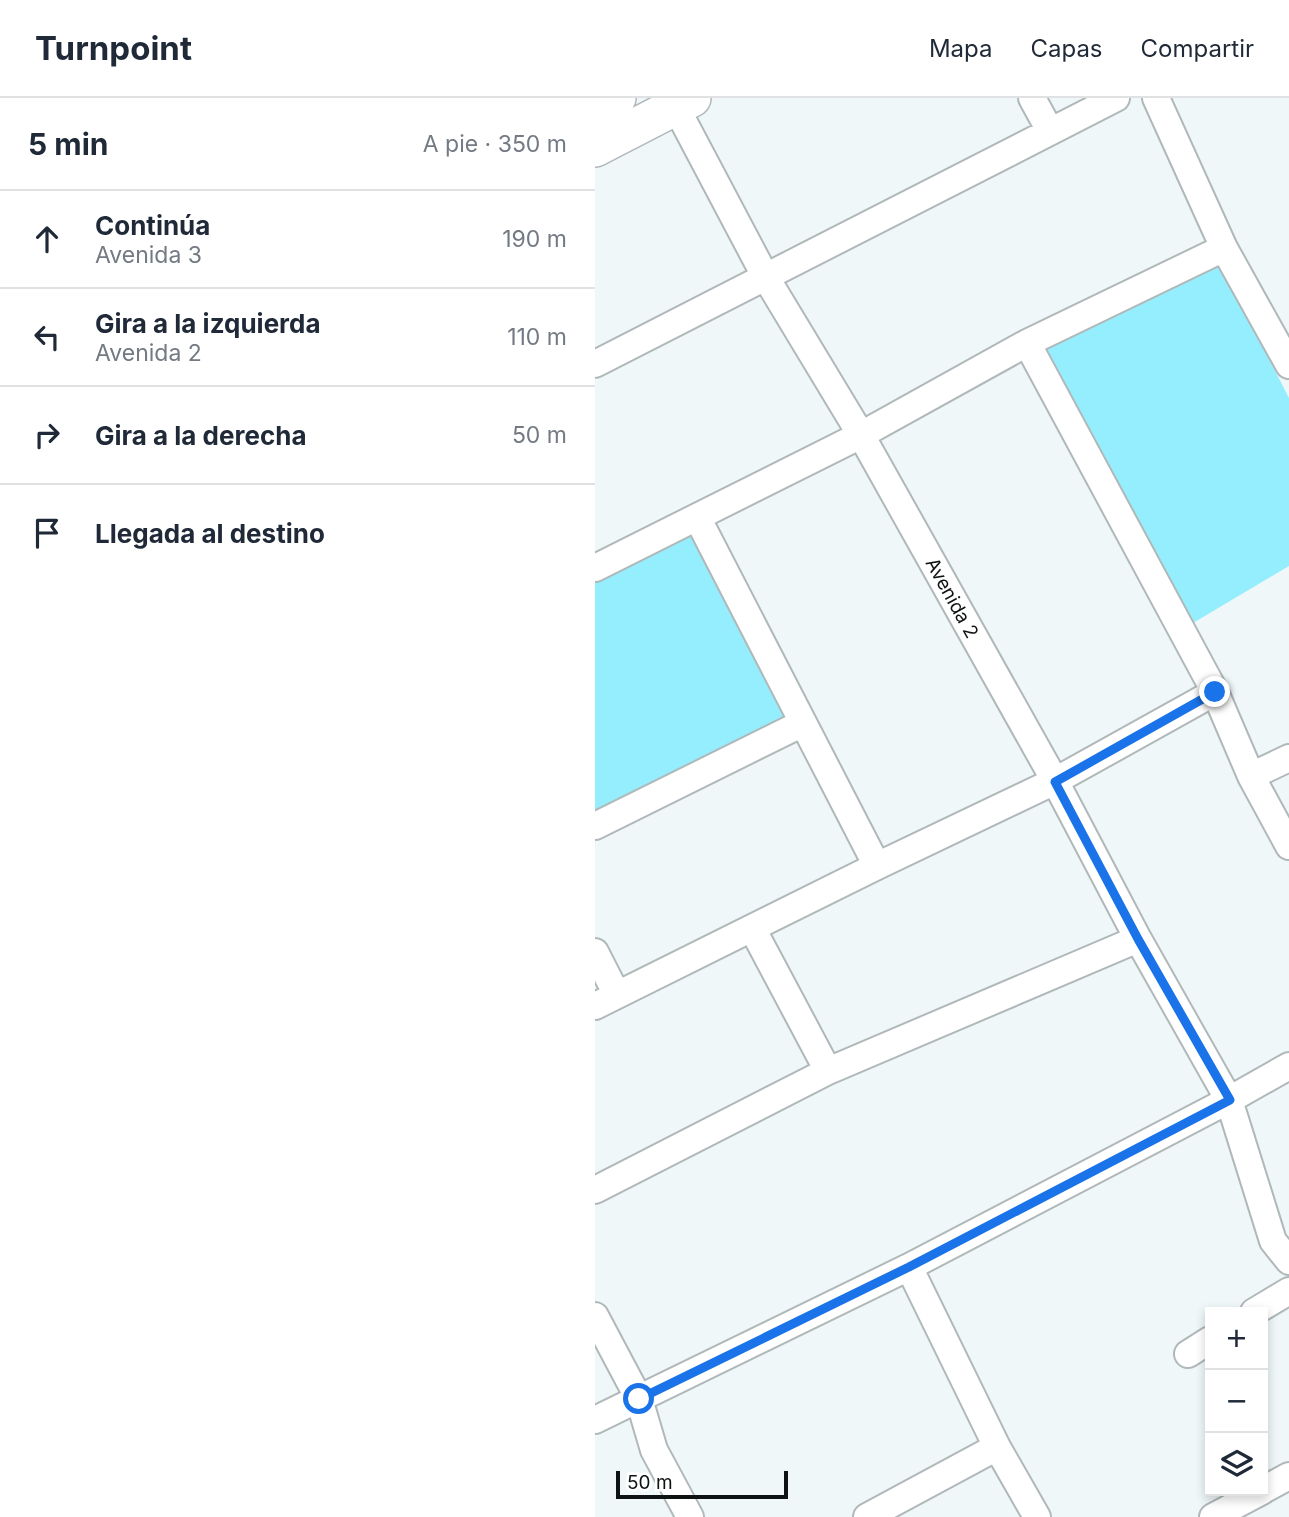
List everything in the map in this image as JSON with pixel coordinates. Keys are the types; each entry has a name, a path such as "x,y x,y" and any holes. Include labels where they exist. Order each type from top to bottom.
{"main road":[{"path":"595,109 617,98"},
{"path":"595,148 679,101"}],"street":[{"path":"1032,98 1051,131"},
{"path":"595,364 1116,98"},
{"path":"1156,98 1224,248 1289,365"},
{"name":"Avenida 2","path":"679,101 765,276 861,435 1055,782 1138,939 1230,1100 1273,1241 1289,1261"},
{"path":"595,568 861,435 1027,343 1224,248"},
{"path":"1027,343 1215,692 1251,776 1289,846"},
{"path":"697,517 877,866"},
{"path":"595,952 606,1001 877,866 1055,782 1215,692"},
{"path":"595,826 803,723"},
{"path":"1251,776 1289,758"},
{"path":"752,928 828,1071"},
{"path":"595,1190 828,1071 1138,939"},
{"path":"595,1420 909,1267 1230,1100 1289,1066"},
{"path":"909,1267 997,1447 1037,1517"},
{"path":"1262,1307 1289,1291"},
{"path":"595,1316 639,1399 654,1450 691,1517"},
{"path":"867,1517 997,1447"},
{"path":"1268,1488 1289,1476"},
{"path":"1213,1517 1253,1496"}],"shaded area":[{"path":"1218,260 1289,398 1289,566 1193,623 1044,347"},
{"path":"694,527 786,715 595,815 595,577"}],"route":[{"path":"639,1399 909,1267 1230,1100 1138,939 1055,782 1215,692"}]}
